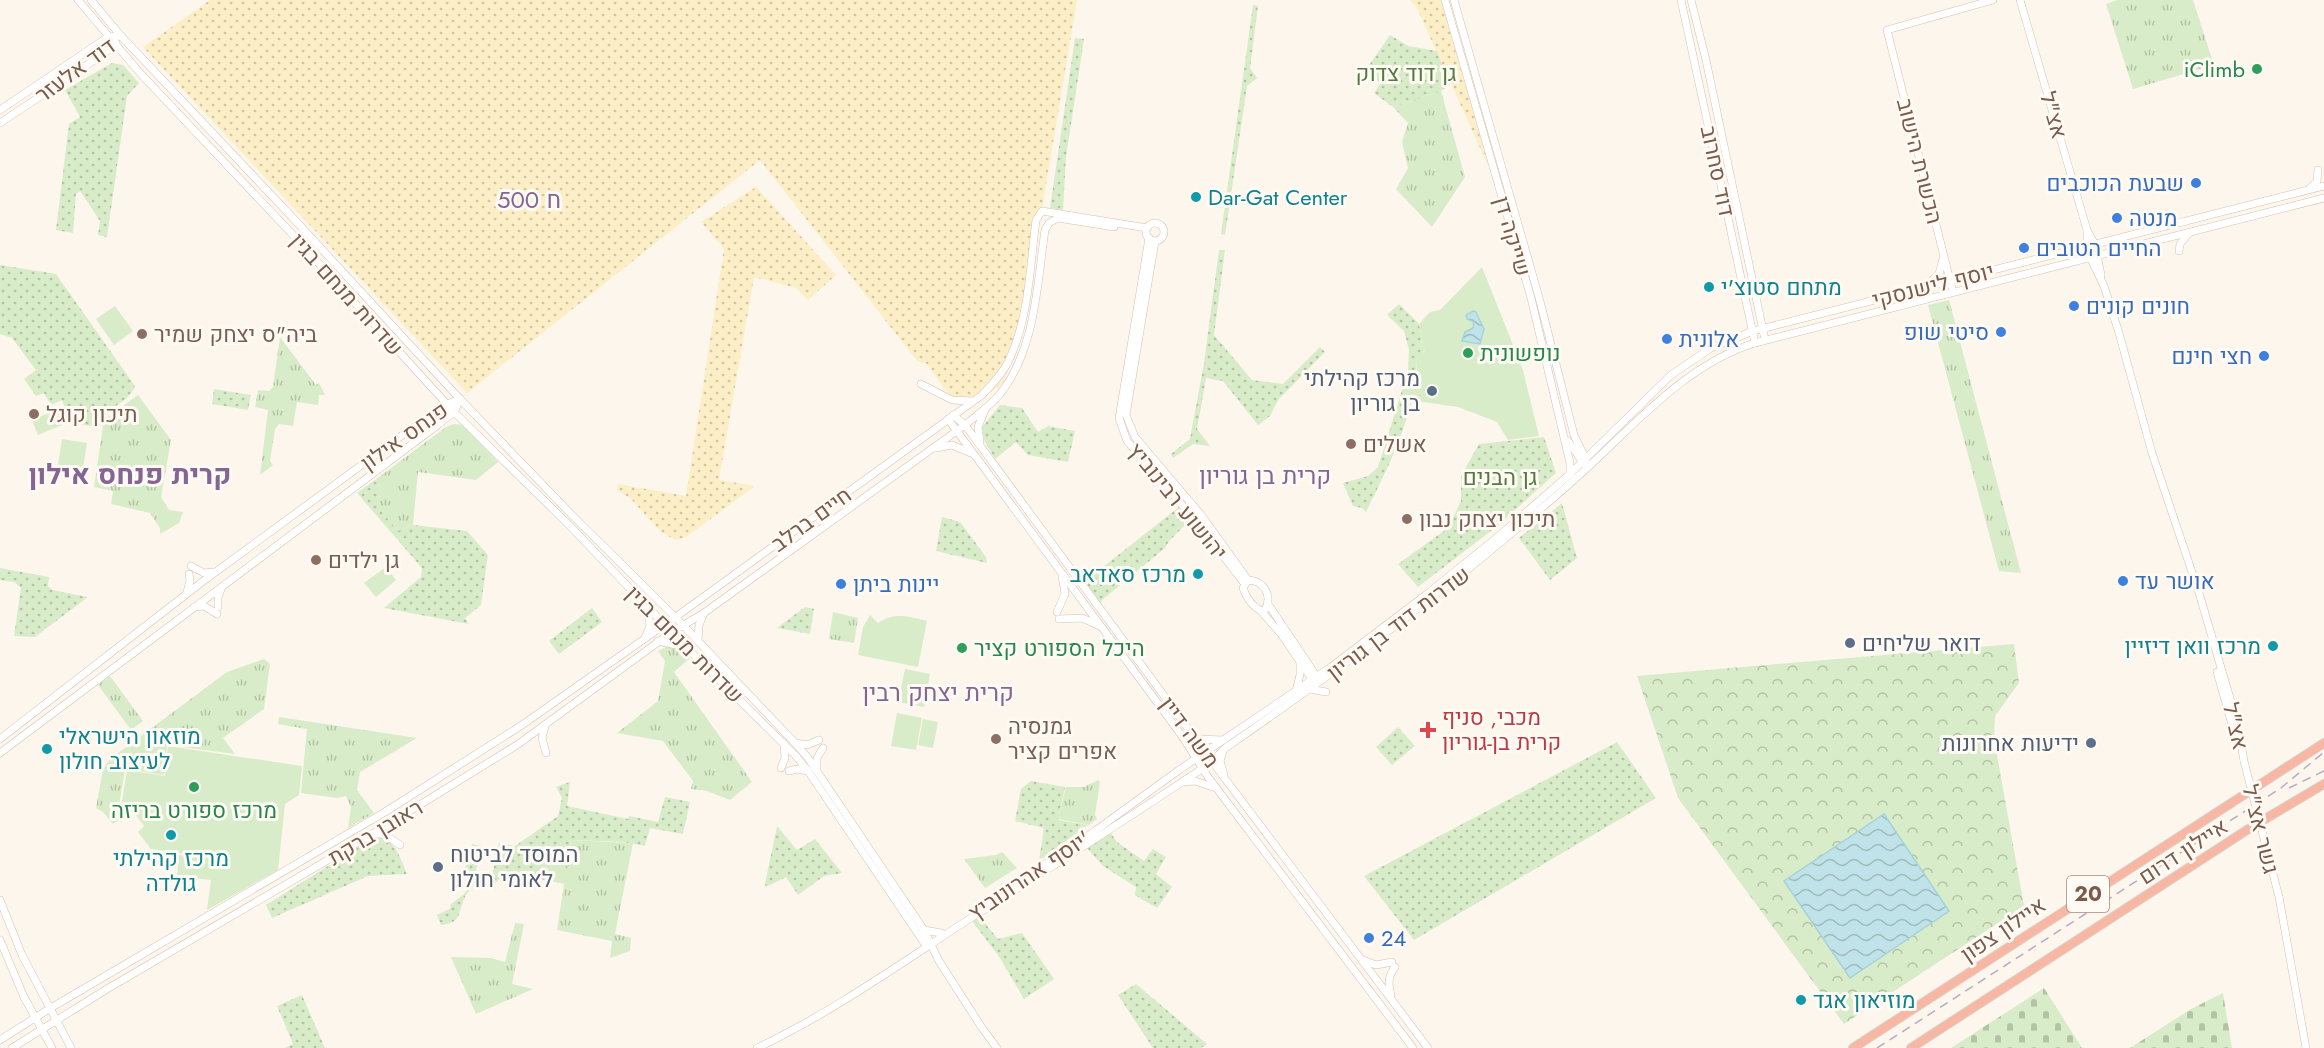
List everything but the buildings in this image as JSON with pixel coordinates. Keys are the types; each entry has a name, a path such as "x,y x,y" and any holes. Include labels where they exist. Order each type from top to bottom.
{"highway":[{"path":"2258,784 2324,736"},
{"name":"איילון צפון","path":"1851,1048 2324,742"},
{"name":"איילון דרום","path":"1911,1048 2250,828 2324,786"}],"street":[{"name":"שדרות מנחם בגין","path":"78,0 122,53 287,228 464,423 569,525 687,648 784,744 808,771 929,943"},
{"name":"שדרות מנחם בגין","path":"91,0 121,36 301,226 460,399 675,617 795,743 924,930 929,943"},
{"name":"שייקה דן","path":"1445,0 1531,298 1570,463 1570,474"},
{"name":"שייקה דן","path":"1454,0 1540,302 1574,435 1583,459"},
{"name":"דוד סחרוב","path":"1681,0 1755,343"},
{"name":"דוד סחרוב","path":"1691,0 1765,340"},
{"name":"הכשרת הישוב","path":"1956,294 1950,280 1887,30 1993,0"},
{"name":"אצ\"ל","path":"2020,0 2091,246 2127,359 2152,453 2237,722 2244,761"},
{"name":"דוד אלעזר","path":"0,110 108,37 121,36"},
{"name":"דוד אלעזר","path":"0,123 102,55 115,45 121,36"},
{"path":"102,55 122,53"},
{"path":"2308,190 2317,181 2318,170 2324,178"},
{"name":"יוסף לישנסקי","path":"1583,459 1671,375 1714,347 1753,331 2324,186"},
{"name":"יוסף לישנסקי","path":"1587,468 1674,388 1699,369 1723,355 1755,343 1956,294 2094,256 2324,198"},
{"path":"2313,201 2324,206"},
{"name":"חיים ברלב","path":"675,617 982,395 1008,363 1018,336 1038,214 1044,211 1149,235"},
{"path":"2167,214 2177,222 2186,222"},
{"name":"חיים ברלב","path":"682,625 704,613 986,407 1010,380 1022,354 1031,325 1045,230 1053,220 1065,219 1149,235"},
{"path":"2179,251 2183,238 2191,231"},
{"name":"יהושוע רבינוביץ","path":"1149,235 1119,418 1127,441 1246,582"},
{"path":"1925,286 1939,274 1944,257"},
{"path":"921,384 941,396 960,402 971,402 982,395"},
{"path":"432,415 439,403 434,390"},
{"name":"פנחס אילון","path":"0,739 216,571 447,404 460,399"},
{"name":"פנחס אילון","path":"0,753 439,424 454,412 460,399"},
{"path":"982,450 978,439 978,427 986,407"},
{"name":"משה דיין","path":"950,417 965,424 1206,754 1428,1048"},
{"name":"משה דיין","path":"950,417 957,430 1102,627 1202,769 1413,1048"},
{"path":"439,424 452,420 464,423"},
{"path":"1562,428 1570,447 1583,459 1587,468"},
{"path":"1574,435 1584,446 1600,444"},
{"path":"931,449 952,445 975,455"},
{"name":"שדרות דוד בן גוריון","path":"1202,769 1224,749 1310,689 1316,679 1445,579 1570,474 1583,459"},
{"name":"שדרות דוד בן גוריון","path":"1197,759 1431,599 1506,539 1587,468"},
{"path":"1059,568 1066,590 1058,616 1082,618 1102,627"},
{"path":"184,595 189,586 190,570 204,573 216,571"},
{"path":"1256,580 1263,586 1268,596 1268,604 1312,667 1316,679 1300,662 1281,634 1245,594 1246,582 1256,580"},
{"path":"194,607 204,606 218,610 218,597 223,585"},
{"path":"1261,611 1268,604"},
{"name":"שדרות מנחם בגין","path":"663,605 684,611"},
{"path":"644,639 650,626 647,606"},
{"path":"698,641 699,626 704,613"},
{"name":"ראובן ברקת","path":"0,1040 35,1017 384,812 530,720 675,617"},
{"name":"ראובן ברקת","path":"12,1048 107,989 374,833 547,724 682,625"},
{"path":"658,641 687,648"},
{"path":"1296,691 1300,662"},
{"path":"1312,667 1331,667"},
{"path":"1310,689 1326,692"},
{"path":"546,753 542,738 547,724"},
{"path":"1195,739 1226,740"},
{"path":"795,743 821,744 816,764 820,777"},
{"path":"781,768 785,759 784,744"},
{"path":"1224,749 1220,761 1226,780"},
{"name":"יוסף אהרונוביץ'","path":"929,943 1197,759"},
{"name":"גשר אצ\"ל","path":"2244,761 2278,897 2308,1048"},
{"path":"789,771 797,769 808,771"},
{"name":"יוסף אהרונוביץ'","path":"757,1048 861,989 929,943 1059,864 1202,769"},
{"path":"1181,782 1195,781 1216,788"},
{"path":"374,833 385,835 400,845"},
{"path":"0,900 22,956 71,1048"},
{"path":"924,930 941,933"},
{"path":"0,940 35,1017 52,1048"},
{"path":"929,943 997,1048"},
{"path":"1362,960 1376,964 1394,964 1388,982 1393,1000"}],"green space":[{"path":"2118,0 2193,0 2214,65 2133,89 2106,4"},
{"path":"1253,5 1258,6 1250,68 1257,78 1247,86 1225,235 1221,234"},
{"name":"גן דוד צדוק","path":"1390,35 1408,46 1437,51 1450,86 1393,107 1374,93 1381,83 1365,71"},
{"path":"1075,38 1084,39 1066,157 1063,210 1050,208"},
{"path":"112,63 123,65 139,83 127,96 107,237 98,235 100,221 80,191 76,194 73,233 56,230 69,124 80,117 65,90"},
{"path":"1441,91 1465,177 1432,227 1396,189 1408,168 1402,142 1408,123 1393,107"},
{"path":"1219,250 1225,250 1214,335 1252,380 1283,384 1320,347 1325,352 1278,400 1270,416 1258,425 1223,381 1206,378 1197,429 1210,446 1193,444 1173,458 1171,454 1190,439 1204,363"},
{"path":"0,265 56,274 135,386 127,398 106,414 98,427 71,423 62,400 51,405 44,393 36,396 24,379 36,370 12,338 0,334"},
{"name":"נופשונית","path":"1482,267 1523,370 1539,436 1508,440 1497,422 1458,407 1410,400 1417,372 1417,353 1425,352 1419,324 1430,312 1440,310"},
{"path":"1949,300 2021,573 1999,571 1928,305"},
{"path":"1399,304 1419,324 1425,352 1417,354 1416,375 1408,416 1393,455 1366,512 1362,508 1353,506 1343,483 1368,476 1378,467 1408,371 1409,350 1404,331 1387,315"},
{"path":"115,306 133,331 114,345 96,319"},
{"path":"280,337 316,385 319,383 325,395 319,395 318,405 297,402 293,426 279,424 275,429 270,461 273,465 260,475 268,410 255,407 258,390 269,391 273,387"},
{"path":"214,389 251,395 248,410 212,404"},
{"path":"138,395 171,440 161,497 169,510 183,512 179,523 160,534 160,528 150,513 111,504 113,491 94,487 104,420"},
{"path":"1000,405 1022,408 1038,432 1048,426 1075,431 1068,462 1028,455 1016,442 995,459 984,440 982,427"},
{"path":"61,408 67,423 38,435 32,420"},
{"path":"454,424 462,425 498,462 476,480 418,472 413,525 398,531 377,506 380,487 375,480 446,427"},
{"name":"גן הבנים","path":"1544,437 1556,473 1496,527 1418,587 1398,564 1448,528 1461,501 1461,476 1479,444"},
{"path":"62,439 87,443 82,475 57,471"},
{"path":"375,480 380,487 377,506 398,531 413,525 467,531 488,555 481,605 465,618 469,624 384,608 421,577 422,568 357,493"},
{"path":"1562,503 1577,558 1550,580 1519,538"},
{"path":"1179,507 1184,514 1184,526 1165,548 1100,604 1084,582"},
{"path":"942,517 960,522 986,557 987,563 936,551"},
{"path":"386,567 396,580 376,597 364,583"},
{"path":"0,568 49,577 48,586 52,590 88,597 35,637 14,636 21,588 14,582 0,580"},
{"path":"805,607 814,609 810,634 777,628"},
{"path":"592,608 602,622 559,654 549,641"},
{"path":"833,612 858,618 854,643 829,639"},
{"path":"870,615 878,623 896,616 927,621 918,667 858,655 863,627"},
{"path":"2014,644 2019,683 1995,716 1994,738 2024,906 1844,1024 1678,798 1637,676"},
{"path":"666,647 676,647 690,658 674,672 752,782 730,800 707,791 691,789 693,781 663,741 617,733 658,701 665,661 658,651"},
{"path":"264,659 270,664 264,709 223,738 235,754 167,745 164,775 125,769 118,812 121,818 113,824 103,812 96,808 103,769 110,759 227,672"},
{"path":"905,669 930,674 924,707 898,702"},
{"path":"110,676 143,721 131,730 98,685"},
{"path":"897,713 922,718 916,750 891,746"},
{"path":"279,717 417,738 360,772 357,790 374,813 348,828 351,807 346,796 337,798 301,793 307,729 278,724"},
{"path":"923,719 938,722 933,748 918,745"},
{"path":"1398,727 1415,746 1392,765 1376,747"},
{"path":"1617,742 1656,798 1414,940 1364,876"},
{"path":"168,746 302,766 299,795 285,804 278,870 207,910 211,880 177,876 179,855 204,857 151,849 138,832 144,826 132,810 123,817 120,813 127,770 165,776"},
{"path":"1098,780 1100,782 1095,815 1097,819 1089,825 1058,819 1066,787 1084,787"},
{"path":"1031,781 1065,787 1058,820 1088,825 1039,861 1044,828 1015,821 1021,789"},
{"path":"570,782 567,806 628,819 629,816 658,822 665,797 690,802 683,834 650,828 645,846 624,842 571,840 565,884 506,872 489,890 499,843 515,846 558,816 562,798 556,787"},
{"path":"777,826 797,850 815,839 842,873 824,876 798,895 786,877 766,887"},
{"path":"1110,832 1117,842 1144,861 1153,849 1166,857 1156,874 1172,887 1157,908 1135,895 1136,887 1103,866 1087,848"},
{"path":"381,836 394,847 407,874 368,876 272,918 266,905 374,837"},
{"path":"571,840 633,843 615,934 631,938 630,951 610,958 612,941 557,930"},
{"path":"472,844 481,846 475,876 480,877 479,880 465,896 458,917 453,922 441,925 437,915 451,908 450,905 472,884 463,875"},
{"path":"1002,852 1017,868 985,888 964,859 996,855"},
{"path":"540,862 565,867 562,882 537,877"},
{"path":"979,916 998,939 1022,933 1054,979 1024,999 1000,958 972,921"},
{"path":"515,923 524,924 512,984 533,989 476,1014 451,957 490,958 505,962"},
{"path":"1136,984 1207,1044 1201,1048 1153,1048 1118,995"},
{"path":"2044,988 2082,1048 1951,1048"},
{"path":"2223,993 2232,1048 2130,1048 2191,1009"},
{"path":"302,995 325,1048 285,1048 293,1044 277,1006"}],"sand":[{"path":"210,0 1077,0 1020,340 1003,383 980,400 961,402 949,395 926,363 918,362 760,160 467,393 143,47"},
{"path":"1409,0 1441,0 1489,168 1416,6"},
{"path":"756,187 836,275 808,300 796,288 754,277 719,480 755,486 686,537 676,540 662,533 630,498 617,490 618,484 686,496 724,249 701,222"}],"water":[{"path":"1473,311 1476,312 1484,329 1480,344 1462,341 1465,332 1473,328 1474,322 1467,319 1466,315"},
{"path":"1884,814 1949,911 1850,978 1784,881"}],"railway":[{"path":"1877,1048 2281,788 2324,752"},
{"path":"2289,788 2324,771"}],"place":[{"name":"iClimb","path":"2257,69"},
{"name":"שבעת הכוכבים","path":"2196,183"},
{"name":"Dar-Gat Center","path":"1196,197"},
{"name":"מנטה","path":"2117,218"},
{"name":"החיים הטובים","path":"2024,248"},
{"name":"מתחם סטוצ'י","path":"1709,287"},
{"name":"חונים קונים","path":"2074,306"},
{"name":"סיטי שופ","path":"2001,332"},
{"name":"ביה\"ס יצחק שמיר","path":"142,334"},
{"name":"אלונית","path":"1667,339"},
{"name":"נופשונית","path":"1468,353"},
{"name":"חצי חינם","path":"2264,356"},
{"name":"מרכז קהילתי בן גוריון","path":"1432,391"},
{"name":"תיכון קוגל","path":"34,414"},
{"name":"אשלים","path":"1351,444"},
{"name":"תיכון יצחק נבון","path":"1407,519"},
{"name":"גן ילדים","path":"316,560"},
{"name":"מרכז סאדאב","path":"1198,574"},
{"name":"אושר עד","path":"2123,581"},
{"name":"יינות ביתן","path":"841,584"},
{"name":"דואר שליחים","path":"1850,643"},
{"name":"מרכז וואן דיזיין","path":"2273,646"},
{"name":"היכל הספורט קציר","path":"962,648"},
{"name":"מכבי, סניף קרית בן-גוריון","path":"1428,730"},
{"name":"גמנסיה אפרים קציר","path":"996,739"},
{"name":"ידיעות אחרונות","path":"2091,743"},
{"name":"מוזאון הישראלי לעיצוב חולון","path":"47,749"},
{"name":"מרכז ספורט בריזה","path":"194,787"},
{"name":"מרכז קהילתי גולדה","path":"171,835"},
{"name":"המוסד לביטוח לאומי חולון","path":"438,867"},
{"name":"24","path":"1369,938"},
{"name":"מוזיאון אגד","path":"1801,1000"}],"district":[{"name":"ח 500","path":"529,199"},
{"name":"קרית פנחס אילון","path":"130,474"},
{"name":"קרית בן גוריון","path":"1265,475"},
{"name":"קרית יצחק רבין","path":"938,692"}]}
